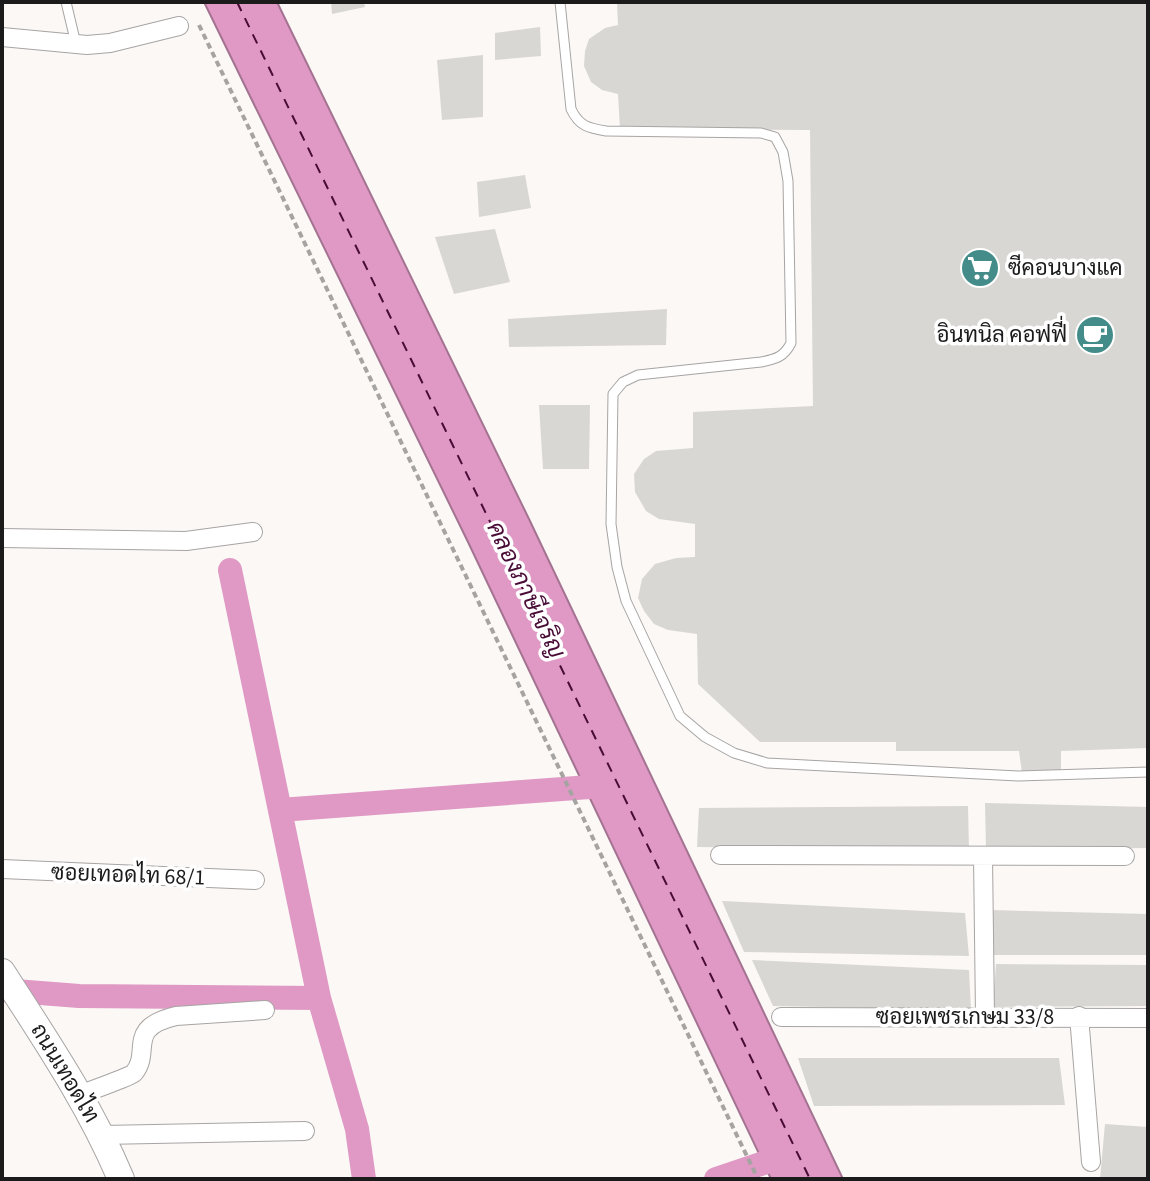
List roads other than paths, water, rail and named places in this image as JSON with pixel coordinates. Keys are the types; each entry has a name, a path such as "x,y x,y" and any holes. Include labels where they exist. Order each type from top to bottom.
{"main road":[{"name":"ถนนเทอดไท","path":"2,972 80,1095 121,1179"}],"street":[{"path":"2,37 76,44 110,43 188,23"},
{"path":"2,538 186,541 253,532"},
{"path":"720,855 1125,856"},
{"path":"983,856 985,1016"},
{"name":"ซอยเทอดไท 68/1","path":"2,869 255,880"},
{"path":"80,1095 105,1083 130,1077 136,1071 142,1038 162,1019 265,1010"},
{"path":"1079,1016 1091,1162"},
{"name":"ซอยเพชรเกษม 33/8","path":"781,1017 1148,1018"},
{"path":"102,1135 305,1131"}],"lane":[{"path":"66,2 76,44"},
{"path":"560,2 571,109 577,122 606,131 761,133 775,137 783,152 788,181 791,343 786,353 761,362 638,375 623,382 613,394 611,524 617,567 626,601 680,716 734,753 767,763 1018,776 1148,772"}],"water":[{"name":"คลองภาษีเจริญ","path":"204,2 277,2 529,519 843,1179 771,1179 468,542"}],"waterway":[{"path":"230,570 319,998 357,1129 364,1179"},
{"path":"280,810 617,785"},
{"path":"2,990 79,996 319,998"},
{"path":"716,1179 793,1153"}],"place":[{"name":"ซีคอนบางแค","path":"980,268"},
{"name":"อินทนิล คอฟฟี่","path":"1095,335"}]}
